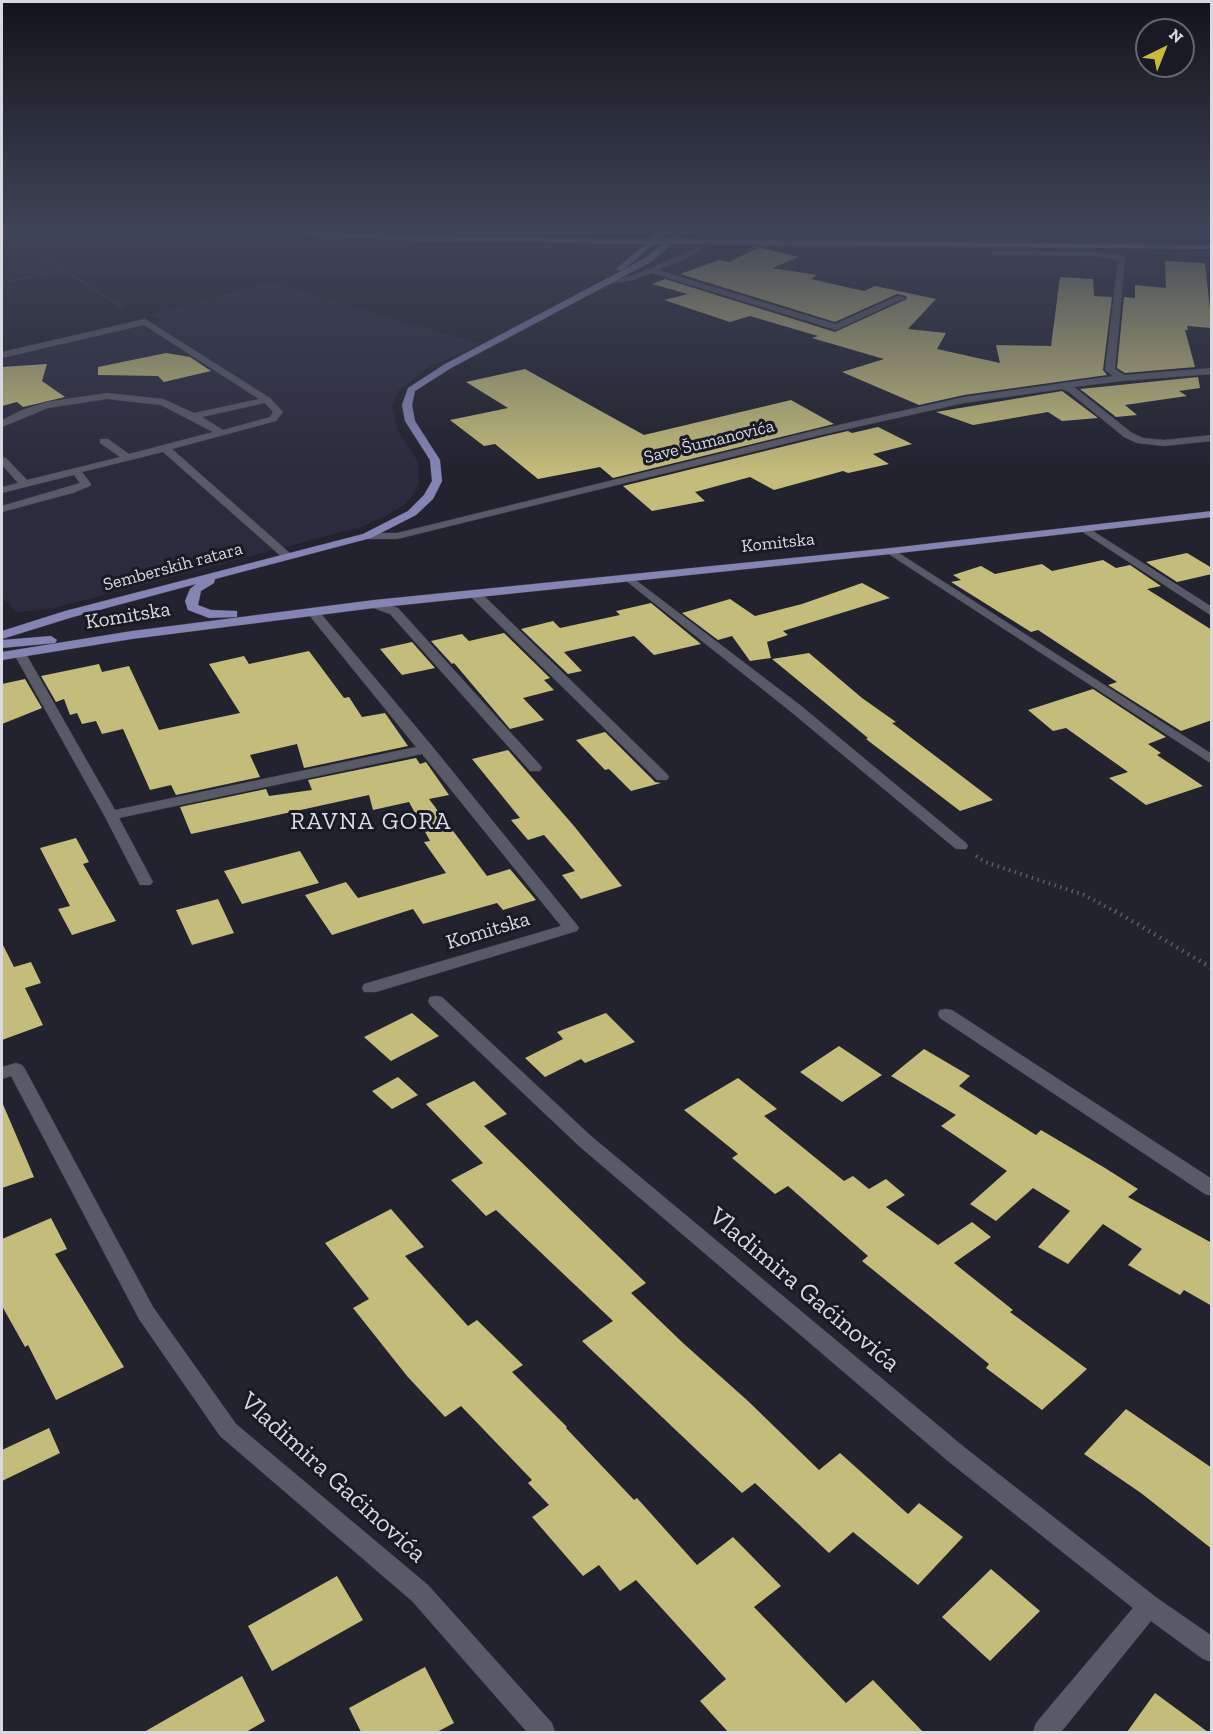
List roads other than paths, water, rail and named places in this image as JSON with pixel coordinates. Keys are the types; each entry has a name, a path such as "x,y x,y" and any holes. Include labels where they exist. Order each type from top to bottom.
{"main road":[{"name":"Semberskih ratara","path":"2,635 229,570 367,536 412,513 429,497 437,482 435,460 410,421 407,405 411,390 448,366 550,312"},
{"name":"Komitska","path":"2,656 19,648 374,604 891,551 1212,514"},
{"path":"229,570 196,589 191,601 192,607 209,614 220,615 299,607 374,604"},
{"name":"Semberskih ratara","path":"19,648 69,614"},
{"path":"2,646 19,648"}],"street":[{"path":"787,312 836,327 870,312"},
{"path":"1116,312 1110,370 1122,378"},
{"path":"2,355 145,322 267,400 278,412 273,419 2,490"},
{"name":"Save Šumanovića","path":"367,536 396,536 912,410 986,396 1122,378 1212,371"},
{"path":"1062,386 1072,390 1128,435 1141,441 1164,443 1212,438"},
{"path":"2,424 25,412 46,405 107,396 163,402 221,433"},
{"path":"193,416 267,400"},
{"path":"104,441 127,458"},
{"name":"Semberskih ratara","path":"165,448 287,556"},
{"path":"2,460 25,484"},
{"path":"2,509 69,491 86,484 76,471"},
{"path":"1085,529 1212,613"},
{"path":"891,551 1212,760"},
{"path":"629,578 805,716 961,846"},
{"path":"475,594 662,777"},
{"path":"374,604 394,611 535,768"},
{"name":"Komitska","path":"313,612 571,928 370,988"},
{"path":"19,648 111,815 145,882"},
{"path":"111,815 427,749"},
{"name":"Vladimira Gaćinovića","path":"435,1001 550,1110 671,1216 956,1454 1149,1606 1212,1651"},
{"path":"946,1014 1212,1190"},
{"name":"Vladimira Gaćinovića","path":"2,1073 15,1069 146,1313 228,1430 420,1593 543,1732"},
{"path":"1044,1732 1149,1606"}],"district":[{"name":"RAVNA GORA","path":"371,822"}]}
